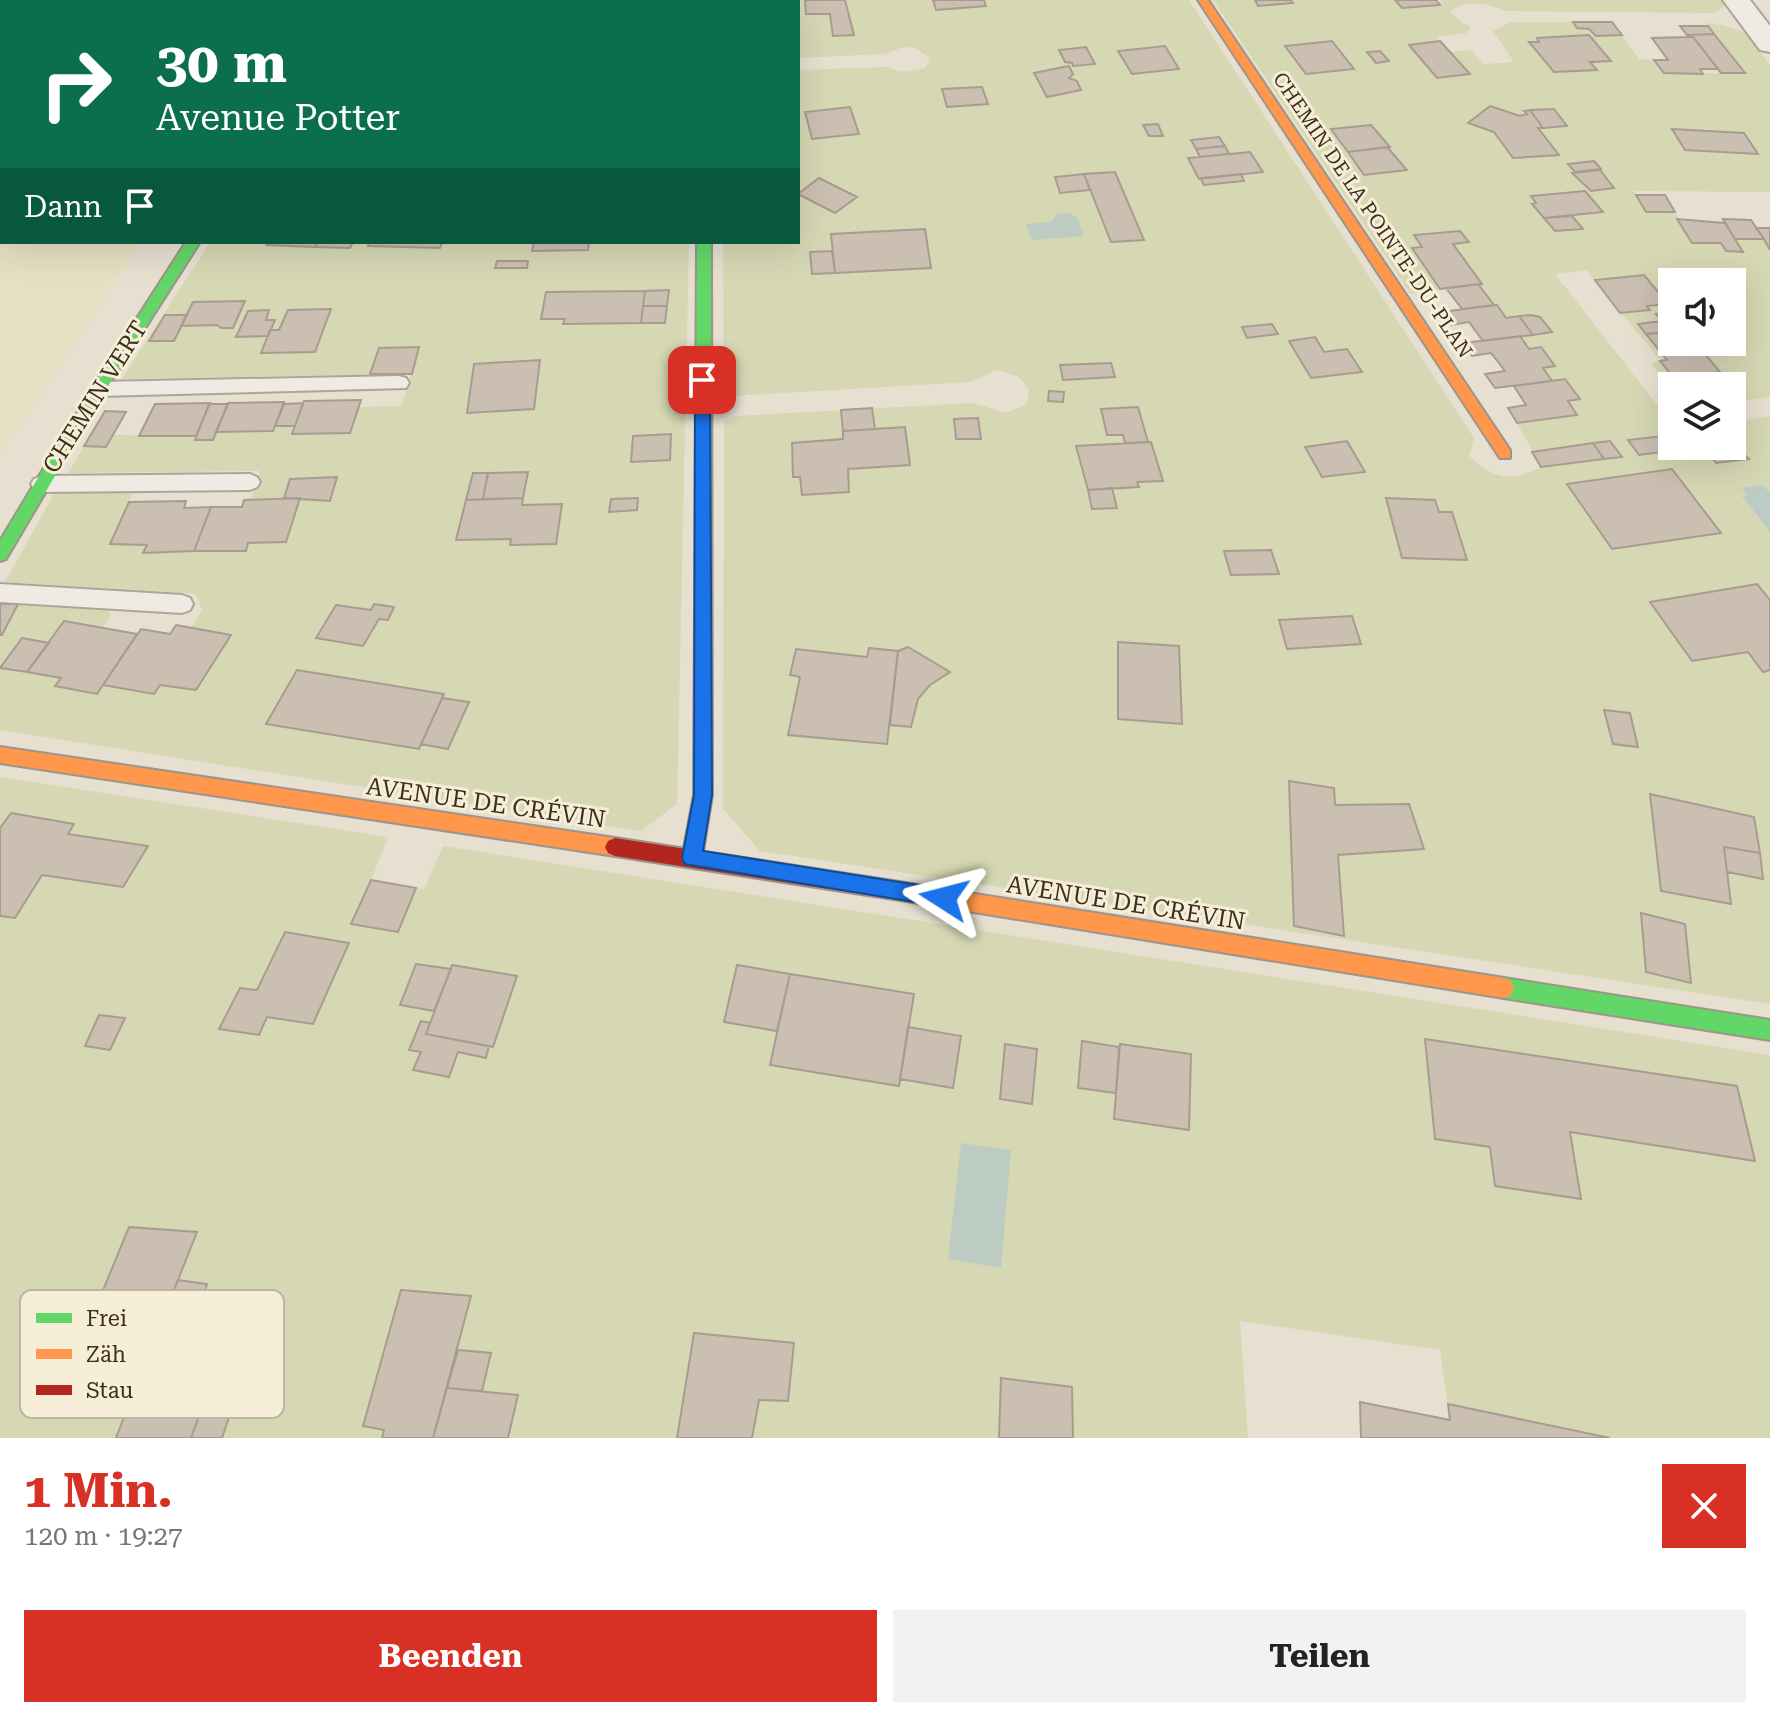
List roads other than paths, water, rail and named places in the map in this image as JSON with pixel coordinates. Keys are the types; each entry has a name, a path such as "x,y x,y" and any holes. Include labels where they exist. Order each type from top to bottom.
{"street":[{"name":"CHEMIN DE LA POINTE-DU-PLAN","path":"1203,0 1505,454"},
{"path":"1736,0 1770,44"},
{"name":"CHEMIN VERT","path":"0,555 99,389 192,244"},
{"path":"692,858 703,795 704,244"},
{"name":"AVENUE DE CRÉVIN","path":"0,755 692,858 1770,1030"}],"lane":[{"path":"99,389 399,383"},
{"path":"41,484 250,482"},
{"path":"0,593 182,604"}]}
